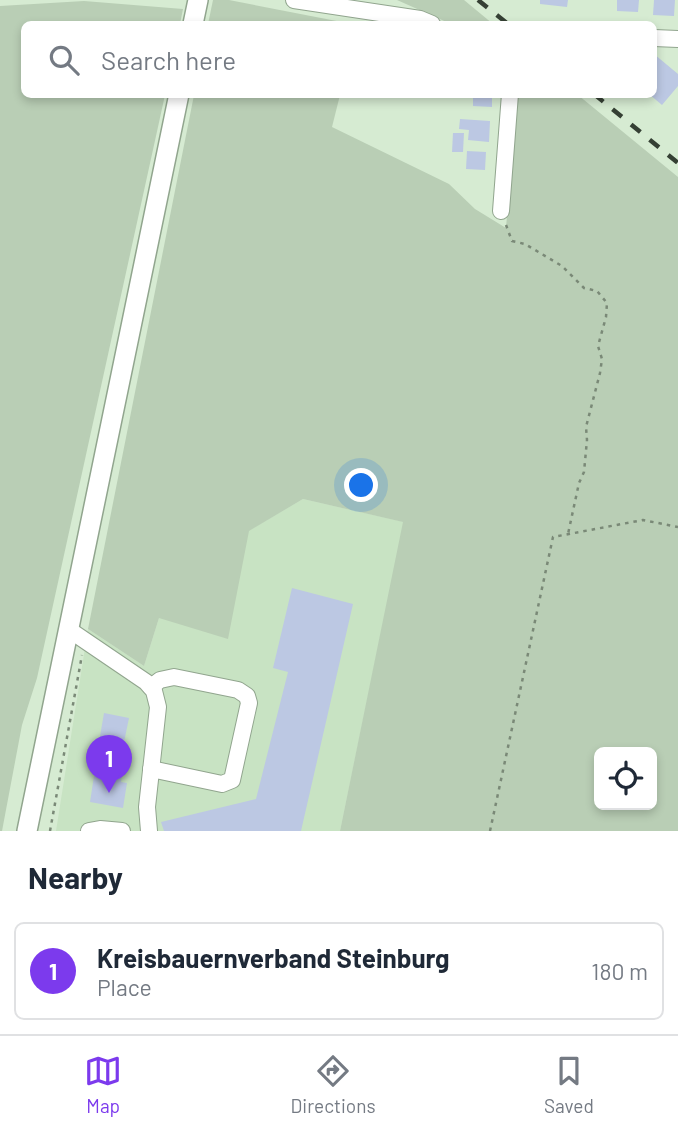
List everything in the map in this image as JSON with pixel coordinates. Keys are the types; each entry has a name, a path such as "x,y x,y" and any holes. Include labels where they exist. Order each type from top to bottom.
{"main road":[{"path":"194,21 198,0"},
{"path":"27,831 178,98"}],"street":[{"path":"294,0 425,21"},
{"path":"657,38 678,40"},
{"path":"501,211 510,98"},
{"path":"68,629 146,681 154,691 158,707 147,807 149,831"},
{"path":"150,687 160,680 174,677 238,690 247,696 249,703 232,780 222,784 151,769"},
{"path":"89,831 122,831"}],"path":[{"path":"501,211 512,242 525,244 562,266 584,288 597,291 607,303 598,346 602,359 600,373 586,427 584,472 568,534"},
{"path":"490,831 553,537 643,520 678,527"}],"shaded area":[{"path":"213,0 229,0 337,21 209,21"},
{"path":"397,0 464,0 489,21 444,21"},
{"path":"84,1 183,9 181,21 21,21 21,98 164,98 37,678 22,725 2,831 0,831 0,6"},
{"path":"193,98 339,98 332,127 449,184 475,209 506,228 517,98 582,98 678,177 678,831 340,831 403,522 303,499 249,531 228,639 159,618 144,666 88,629"},
{"path":"303,499 404,522 340,831 56,831 88,629 144,666 159,618 248,531"}],"building":[{"path":"540,0 568,0 567,7 540,4"},
{"path":"617,0 639,0 638,12 617,11"},
{"path":"654,0 675,0 674,16 653,15"},
{"path":"657,56 678,74 678,86 662,105 654,98 657,98"},
{"path":"473,98 492,98 492,107 473,106"},
{"path":"460,119 490,121 489,142 468,140 469,130 459,129"},
{"path":"453,133 464,133 463,152 452,152"},
{"path":"467,151 486,152 485,170 466,169"},
{"path":"292,588 353,604 301,831 164,831 161,822 256,799 288,672 273,668"},
{"path":"104,713 129,718 123,747 99,742"},
{"path":"101,766 123,769 121,782 127,783 123,808 90,802 94,776 100,777"}],"railway":[{"path":"478,0 504,21"},
{"path":"599,98 678,163"}],"place":[{"name":"Kreisbauernverband Steinburg","path":"109,793"}]}
